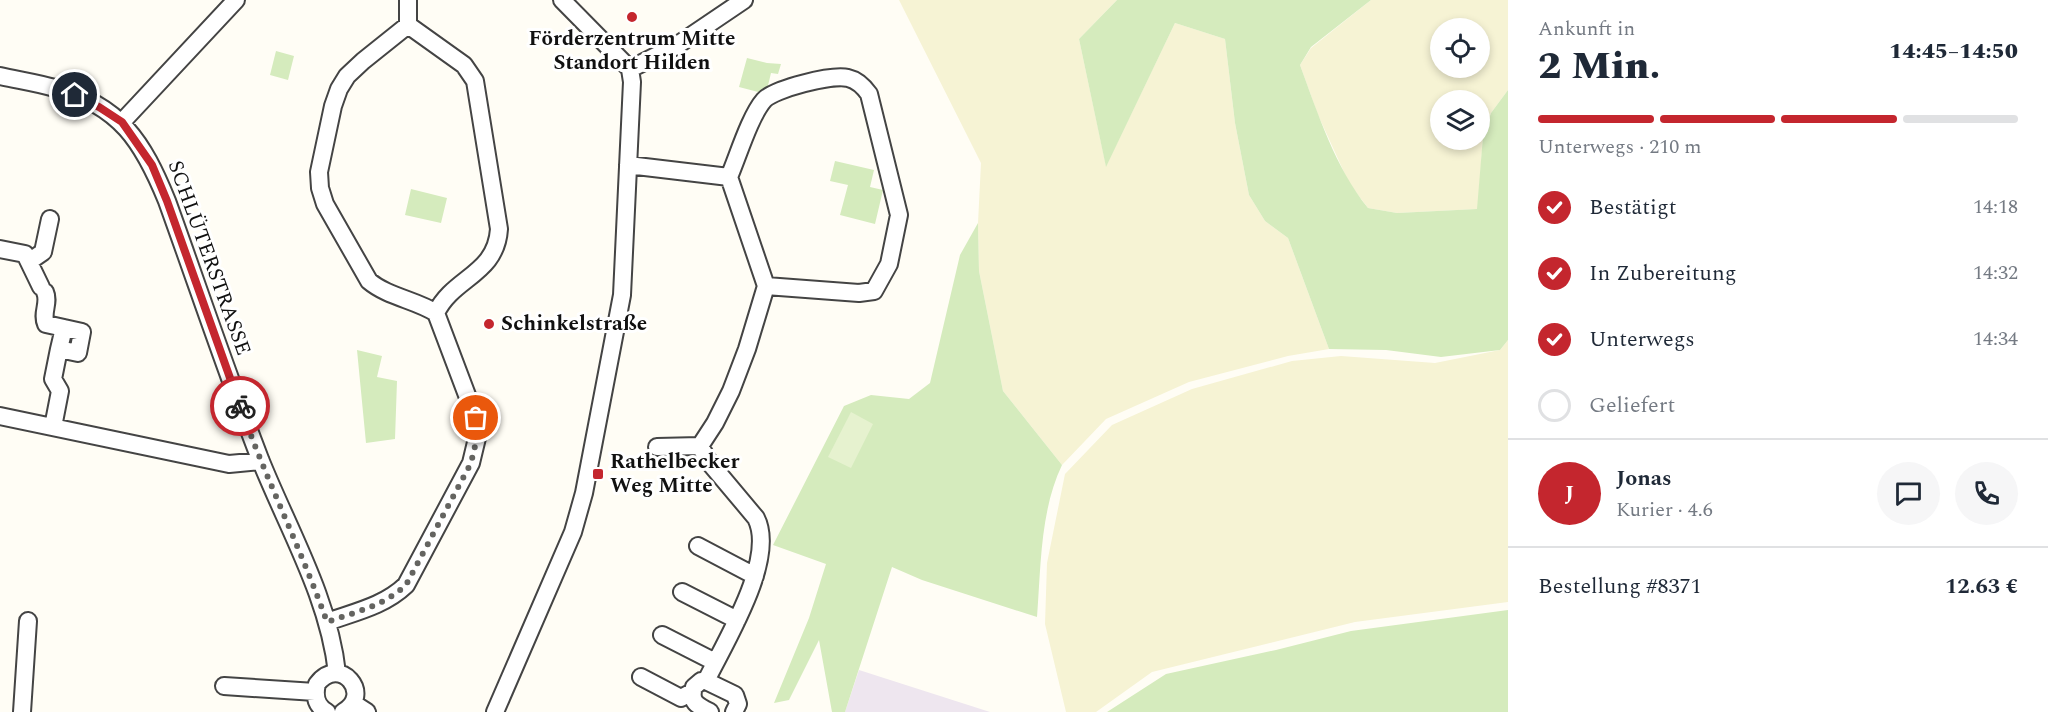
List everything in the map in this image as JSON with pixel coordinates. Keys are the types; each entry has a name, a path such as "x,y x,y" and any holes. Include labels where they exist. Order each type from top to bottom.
{"street":[{"path":"122,122 236,0"},
{"path":"408,0 408,26"},
{"path":"495,712 573,532 584,493 622,295 632,82 630,69 562,0"},
{"path":"630,69 676,46 744,0"},
{"path":"408,26 456,58 475,81 499,229 496,249 488,262 444,299 436,313"},
{"path":"327,622 383,603 406,585 471,463 477,438 476,418 436,313 423,305 377,288 369,282 325,204 320,188 319,172 339,88 347,76 363,61 408,26"},
{"name":"SCHLÜTERSTRASSE","path":"0,75 55,88 99,107 122,122 152,165 261,461 312,580 327,622 337,673"},
{"path":"700,446 731,391 747,349 766,286 729,177 757,110 765,98 781,91 831,77 851,78 865,88 869,94 899,215 889,264 874,291 859,293 766,286"},
{"path":"628,165 729,177"},
{"path":"30,261 43,252 50,219"},
{"path":"0,249 24,254 30,261 48,298 44,318 46,324 82,332 78,353 59,349 53,379 60,391 52,427"},
{"path":"0,416 229,464 261,461"},
{"path":"657,447 700,446"},
{"path":"700,446 709,462 756,518 761,528 761,549 755,576 737,620 706,681"},
{"path":"698,546 755,576"},
{"path":"682,592 737,620"},
{"path":"22,712 28,621"},
{"path":"662,635 715,662"},
{"path":"327,712 318,705 316,684 321,678 337,673 349,679 353,684 354,709"},
{"path":"641,677 681,698 692,692 697,683 706,681 735,695 738,704 734,712"},
{"path":"224,686 315,692"},
{"path":"692,692 695,704 710,712"}],"shaded area":[{"path":"899,0 1117,0 1079,39 1106,166 1175,23 1225,39 1235,123 1249,195 1265,221 1288,238 1329,349 1288,356 1189,382 1106,419 1062,465 1003,391 979,271 978,223 981,163"},
{"path":"1371,0 1508,0 1508,90 1490,116 1490,90 1430,90 1430,150 1482,150 1478,209 1397,213 1368,208 1349,183 1318,115 1300,65 1311,48"},
{"path":"1508,340 1508,602 1355,622 1152,672 1096,712 1066,712 1045,624 1047,563 1065,474 1112,425 1192,389 1292,361 1341,356 1435,363 1500,350"},
{"path":"859,670 990,712 845,712"}],"green space":[{"path":"1117,0 1371,0 1311,47 1300,65 1337,158 1356,192 1368,208 1397,213 1477,209 1482,150 1490,150 1490,116 1508,90 1508,340 1500,350 1441,357 1386,350 1329,349 1288,238 1265,221 1249,195 1235,123 1225,39 1175,23 1106,167 1079,39"},
{"path":"276,51 294,56 288,80 270,75"},
{"path":"747,58 781,64 778,74 771,73 766,94 739,87"},
{"path":"835,161 874,170 870,187 883,190 875,224 840,215 848,185 830,181"},
{"path":"411,189 447,198 441,223 405,215"},
{"path":"978,223 979,271 1003,391 1062,465 1045,520 1037,617 922,580 892,567 845,712 832,712 819,640 789,700 774,703 809,618 826,564 773,545 844,406 871,395 909,399 930,383 960,255"},
{"path":"357,350 382,356 377,377 397,381 395,439 366,443"},
{"path":"851,412 873,424 851,468 828,457"},
{"path":"1508,610 1508,712 1107,712 1166,674 1351,631"}],"way so far":[{"path":"240,406 327,622 383,603 406,585 471,463 477,438 476,418"}],"place":[{"name":"Förderzentrum Mitte Standort Hilden","path":"632,17"},
{"name":"Schinkelstraße","path":"489,324"},
{"name":"Rathelbecker Weg Mitte","path":"598,474"}],"route":[{"path":"75,95 122,122 152,165 240,406"}]}
